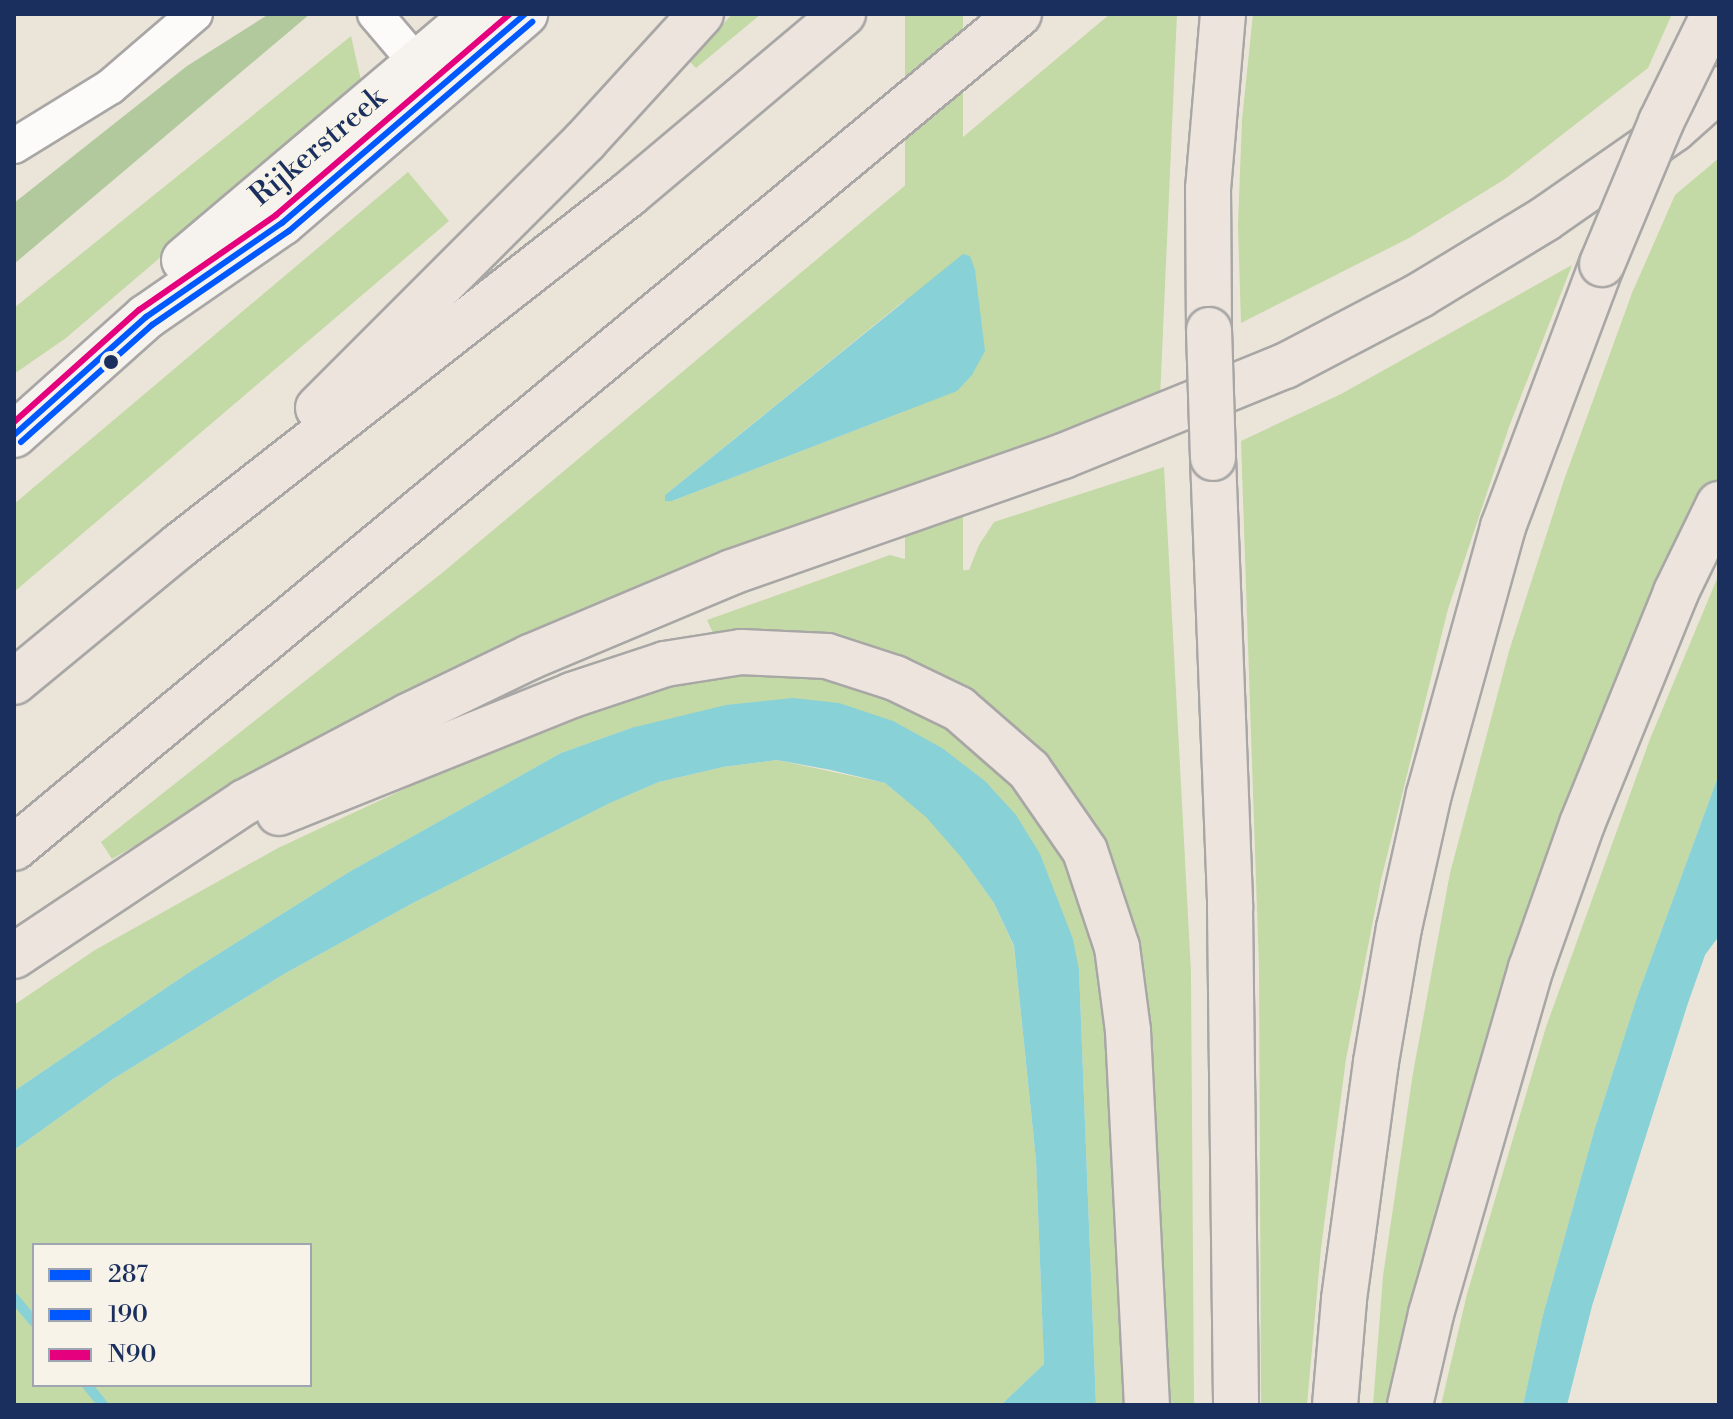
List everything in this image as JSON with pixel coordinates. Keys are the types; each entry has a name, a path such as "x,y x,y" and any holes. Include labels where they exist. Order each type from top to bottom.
{"highway":[{"path":"179,546 585,141 701,14"},
{"path":"14,682 179,546 629,194 843,14"},
{"path":"14,848 1019,14"},
{"path":"1223,14 1208,189 1209,330 1230,909 1236,1405"},
{"path":"1335,1405 1344,1299 1376,1062 1399,928 1429,794 1503,527 1602,264 1661,122 1714,14"},
{"path":"14,956 245,802 408,716 530,657 732,572 1063,456 1285,366 1420,295 1545,219 1674,129 1719,89"},
{"path":"1410,1405 1431,1314 1531,968 1582,824 1676,592 1719,504"},
{"path":"137,872 460,738 665,664 741,652 827,656 895,678 959,709 1029,770 1085,851 1117,947 1128,1031 1147,1405"}],"street":[{"path":"14,146 110,87 195,14"},
{"path":"375,14 428,77"},
{"name":"Rijkerstreek","path":"14,435 146,317 282,223 428,77 475,14"},
{"name":"Rijkerstreek","path":"14,404 428,77 525,14"}],"green space":[{"path":"269,14 310,14 14,264 14,203 187,66"},
{"path":"732,14 761,14 696,68 690,62"},
{"path":"905,14 963,14 963,1172 905,1172"},
{"path":"1110,14 1177,14 1160,399 239,786 112,859 101,842 442,573","holes":["947,266 957,391 672,501 665,500 665,495"]},
{"path":"1253,14 1672,14 1648,68 1505,179 1409,238 1241,323 1238,225 1242,120"},
{"path":"351,36 362,85 66,338 14,374 14,308"},
{"path":"1719,158 1719,479 1670,582 1397,1405 1373,1405 1383,1276 1413,1073 1450,873 1509,651 1564,480 1632,293 1675,195"},
{"path":"408,172 449,221 14,592 14,504"},
{"path":"1572,265 1509,427 1448,609 1381,880 1346,1059 1321,1248 1307,1405 1261,1405 1259,968 1241,441 1341,394"},
{"path":"1164,467 1191,972 1194,1405 1154,1405 1126,938 965,701 718,644 707,620 890,555 948,571 969,570 979,545 994,522"},
{"path":"1719,574 1719,774 1637,997 1594,1131 1543,1315 1523,1405 1441,1405 1467,1294 1546,1027 1650,739"},
{"path":"744,663 890,688 1022,776 1075,858 1106,949 1132,1405 1096,1405 1079,970 985,781 631,728 561,753 349,872 188,973 14,1091 14,1005 95,950 278,848 580,707"},
{"path":"777,760 885,783 926,817 961,857 994,903 1014,947 1036,1160 1044,1364 1001,1405 14,1405 14,1150 113,1079 284,974 413,903 610,803 659,782 723,767"}],"water":[{"path":"963,254 970,256 975,270 985,351 972,375 957,391 672,501 665,501 665,495"},
{"path":"793,698 839,703 893,721 942,748 985,781 1016,815 1040,854 1073,939 1079,970 1096,1405 1001,1405 1044,1364 1036,1160 1014,946 994,903 961,857 926,817 885,783 831,770 777,760 723,767 659,782 610,803 413,903 284,974 113,1079 14,1150 14,1091 188,973 349,872 561,753 631,728 726,705"},
{"path":"1719,774 1719,936 1705,955 1688,1003 1592,1306 1567,1405 1523,1405 1543,1315 1594,1131 1637,997"}],"waterway":[{"path":"14,1298 32,1320"},
{"path":"89,1387 103,1405"}],"transit line":[{"name":"N90","path":"14,422 139,310 276,215 510,14"},
{"name":"287","path":"14,435 146,317 282,223 525,14"},
{"name":"190","path":"21,442 152,325 289,231 532,22"}]}
